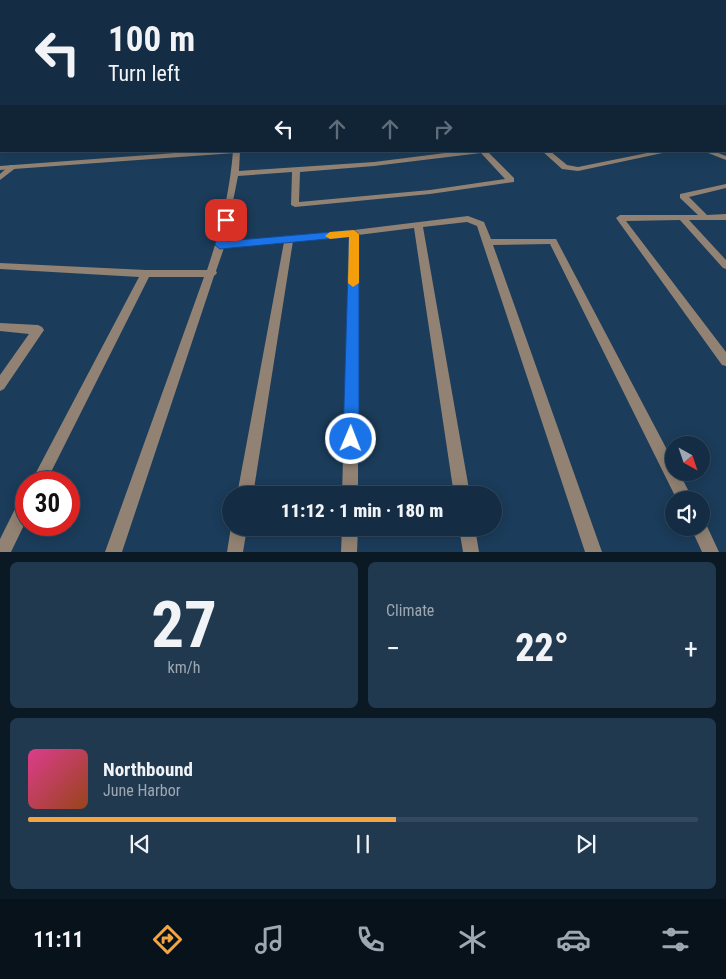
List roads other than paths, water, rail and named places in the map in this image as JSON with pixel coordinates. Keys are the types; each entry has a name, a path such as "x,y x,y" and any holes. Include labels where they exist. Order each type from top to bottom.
{"street":[{"path":"0,168 212,152"},
{"path":"113,552 212,273 235,174 236,152"},
{"path":"235,174 296,170 472,152"},
{"path":"296,170 295,205 430,192 511,180 483,152"},
{"path":"546,152 565,167 578,169 665,152"},
{"path":"709,152 726,158"},
{"path":"0,178 13,167"},
{"path":"705,217 682,196 726,186"},
{"path":"726,217 620,218 726,361"},
{"path":"682,218 726,266"},
{"path":"220,245 354,234 468,219 481,224 594,552"},
{"path":"418,225 461,486"},
{"path":"350,486 354,234"},
{"path":"247,486 289,239"},
{"path":"487,242 553,241 680,491"},
{"path":"0,266 146,274 212,273"},
{"path":"44,471 146,274"},
{"path":"0,327 38,330 0,384"},
{"path":"2,552 15,527"},
{"path":"235,552 238,536"},
{"path":"349,552 350,536"},
{"path":"468,536 471,552"},
{"path":"703,536 711,552"}]}
